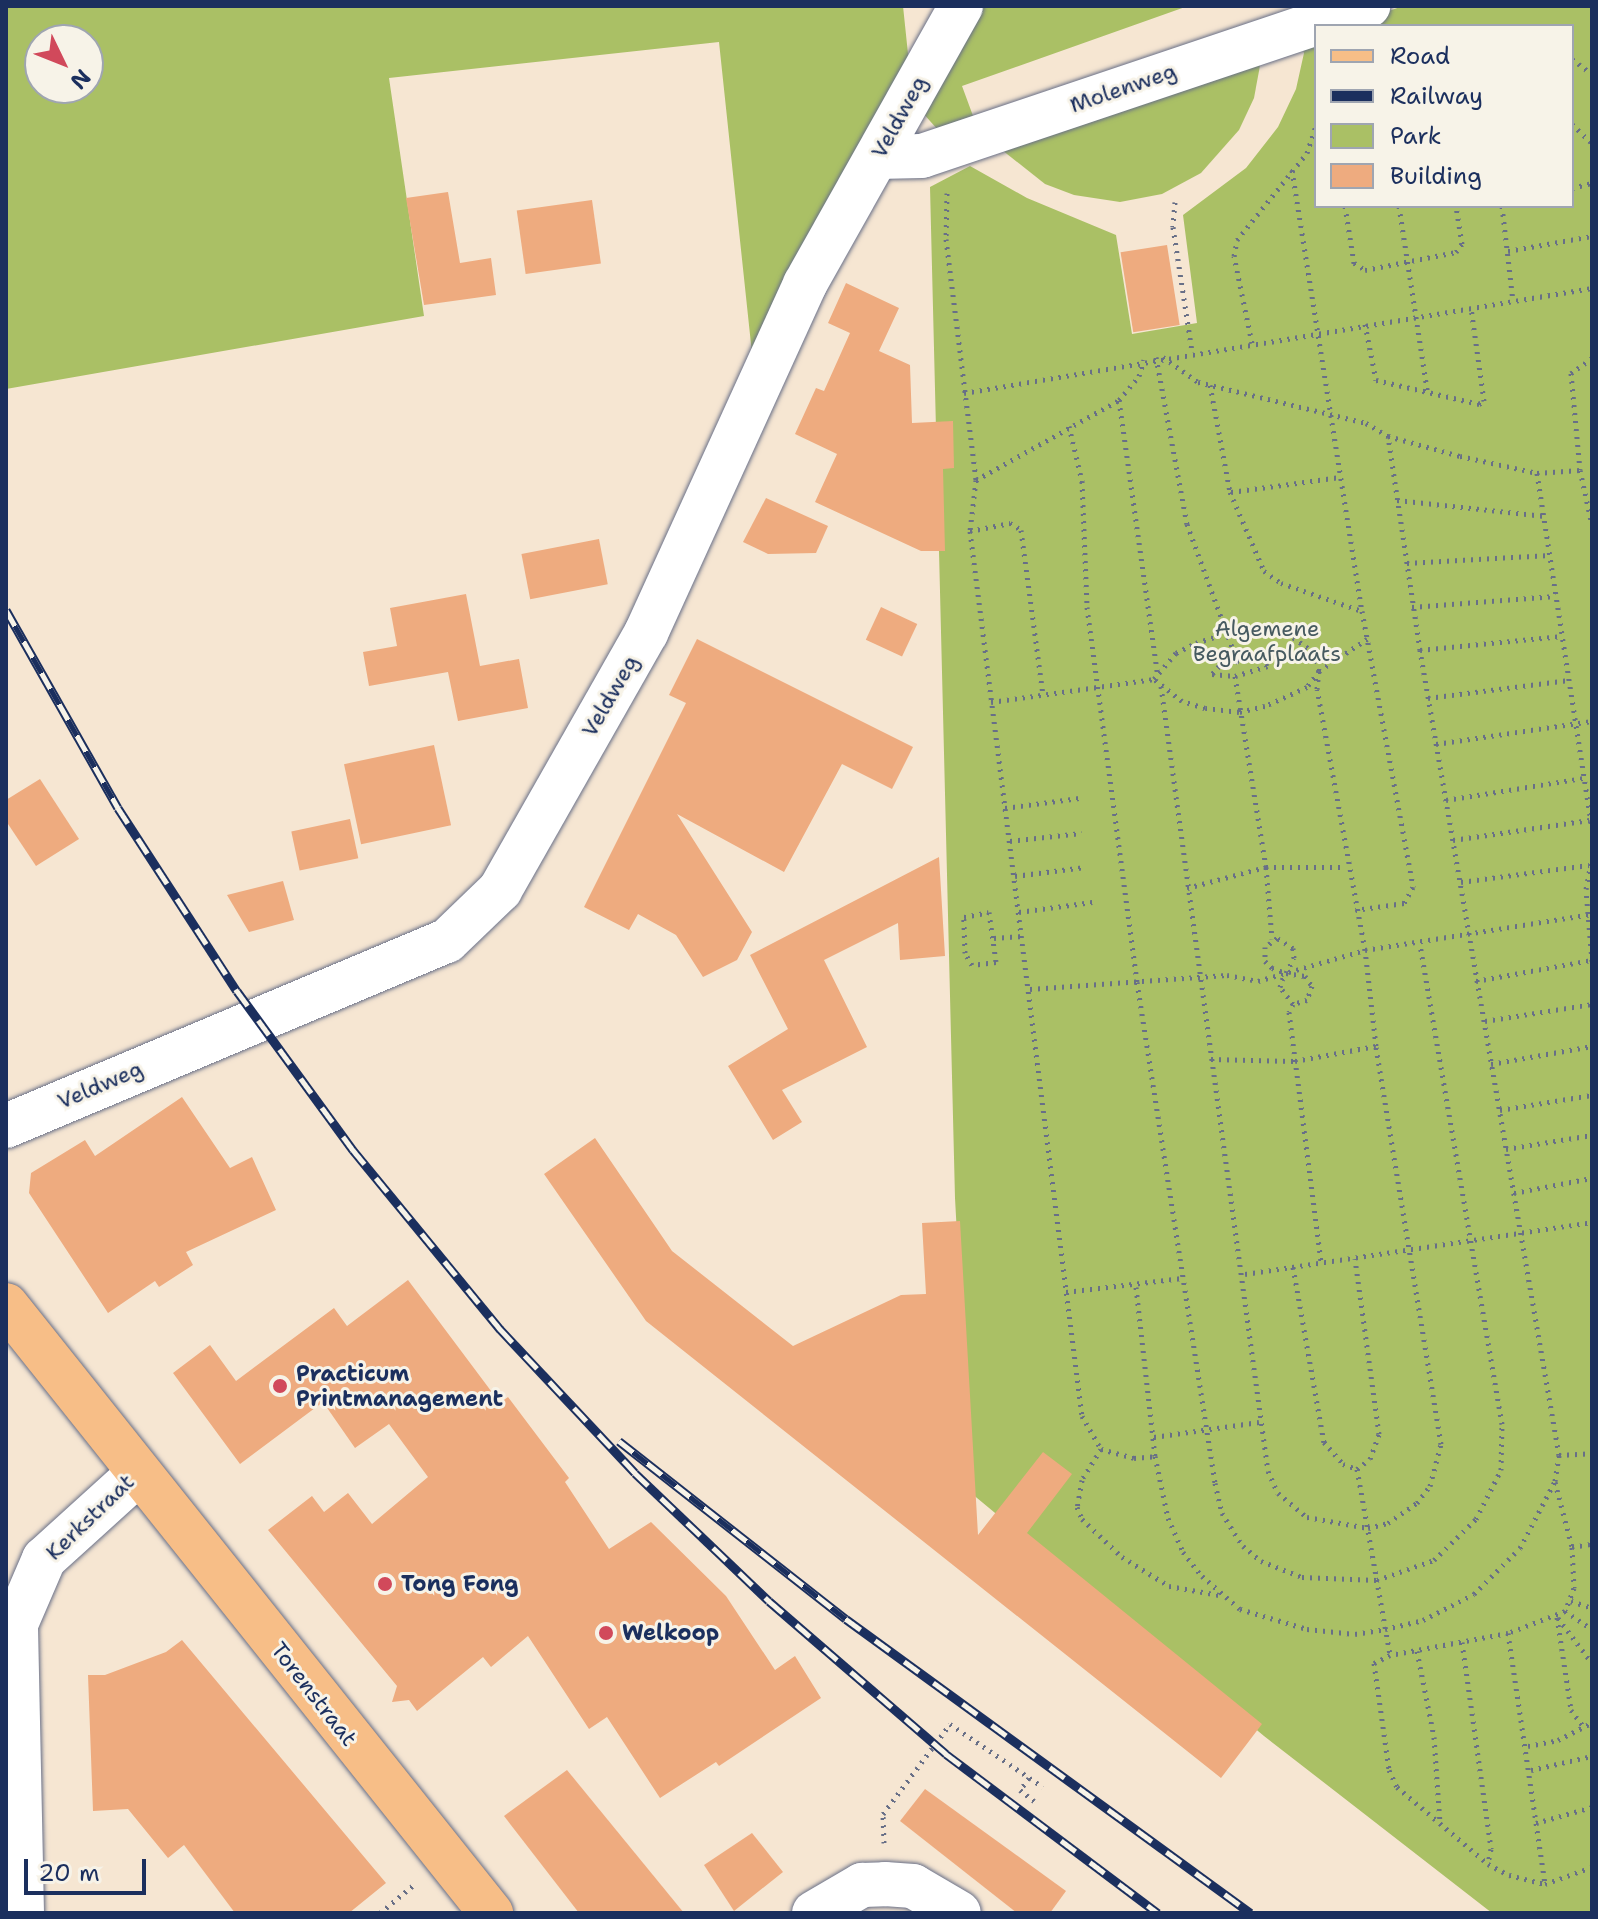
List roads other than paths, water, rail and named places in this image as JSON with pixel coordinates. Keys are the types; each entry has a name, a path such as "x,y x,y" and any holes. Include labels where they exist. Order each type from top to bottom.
{"main road":[{"name":"Kerkstraat","path":"6,1305 139,1473"},
{"name":"Torenstraat","path":"139,1473 491,1913"}],"street":[{"name":"Veldweg","path":"6,1126 447,941 500,890 646,633 805,284 961,6"},
{"name":"Molenweg","path":"1315,24 1368,6"},
{"name":"Molenweg","path":"877,157 922,156 1314,24"},
{"name":"Kerkstraat","path":"22,1913 16,1624 44,1559 139,1473"},
{"path":"814,1913 862,1885 885,1884 913,1886 959,1913"}],"railway":[{"path":"6,610 118,808 237,991 353,1150 500,1329 635,1473 769,1601 946,1754 1158,1913"},
{"path":"619,1441 846,1619 1250,1913"}],"place":[{"name":"Practicum Printmanagement","path":"280,1386"},
{"name":"Tong Fong","path":"385,1584"},
{"name":"Welkoop","path":"606,1633"}],"park label":[{"name":"Algemene Begraafplaats","path":"1267,640"}]}
